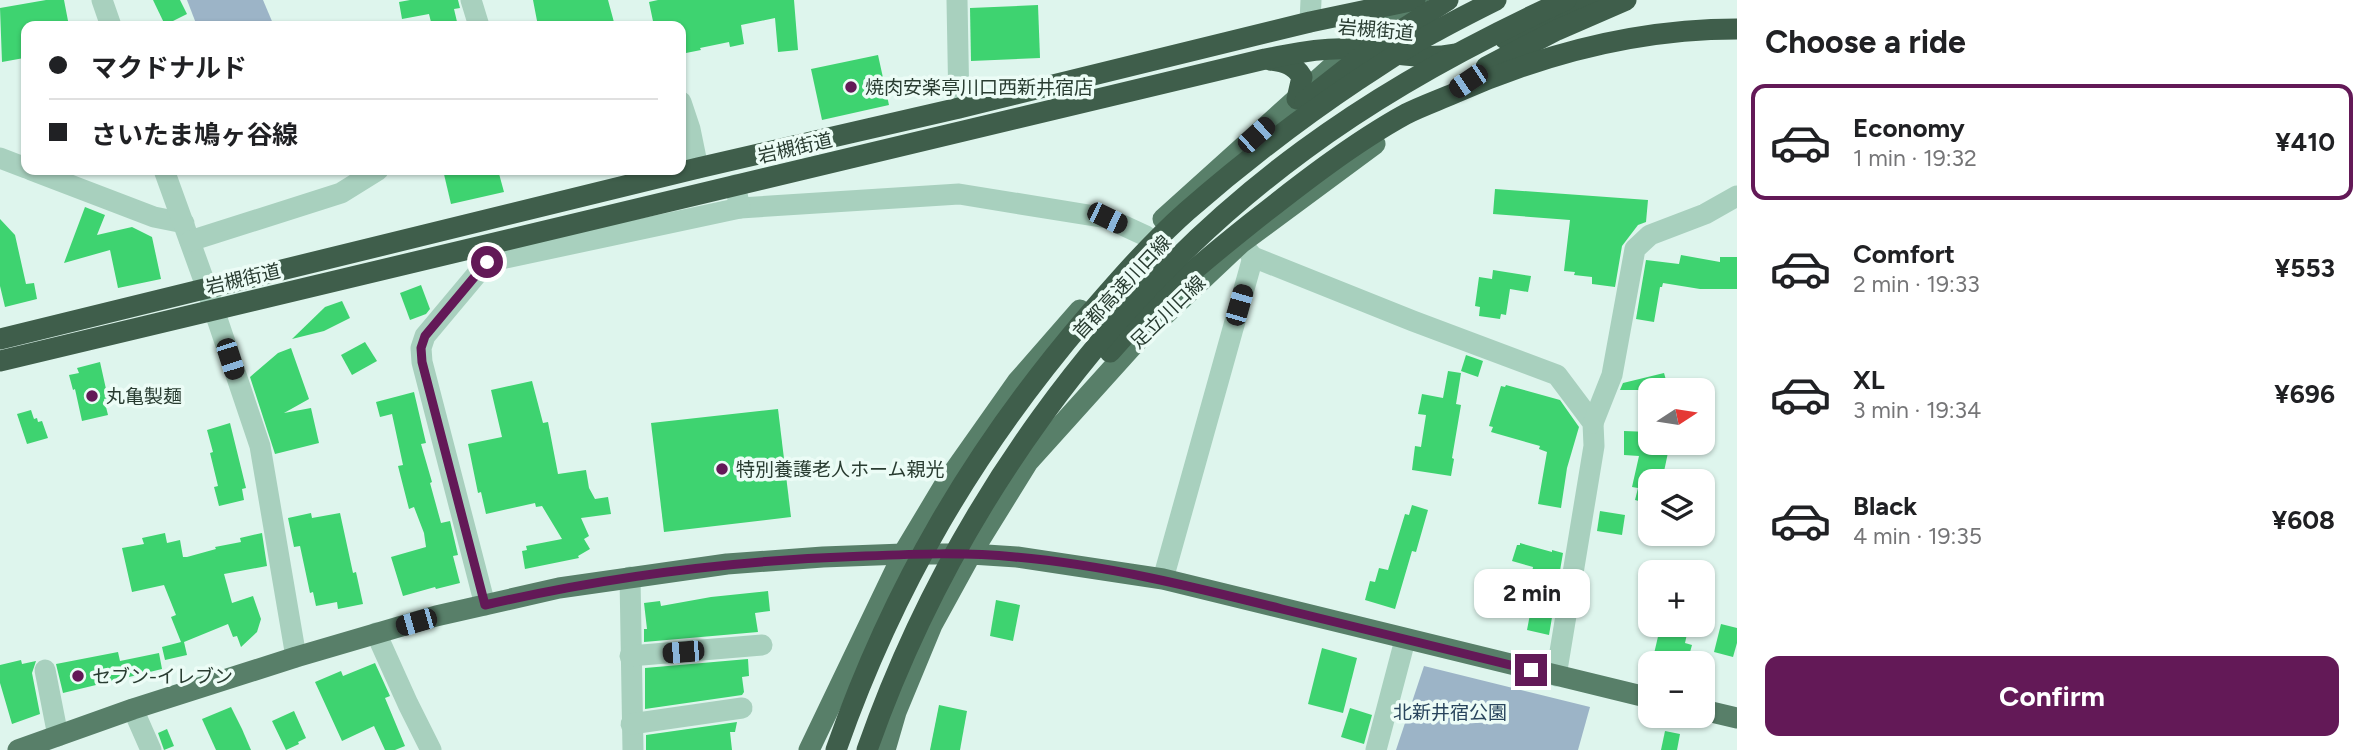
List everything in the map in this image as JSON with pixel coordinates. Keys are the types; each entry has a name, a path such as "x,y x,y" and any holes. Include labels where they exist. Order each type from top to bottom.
{"highway":[{"name":"岩槻街道","path":"686,172 1310,22 1415,0"},
{"path":"1186,212 1309,97 1366,53 1448,0"},
{"name":"首都高速川口線","path":"836,750 876,647 933,532 1005,420 1054,355 1105,296 1186,212 1256,153 1324,103 1429,35 1496,0"},
{"name":"首都高速川口線","path":"867,750 883,704 917,627 946,571 1002,477 1072,378 1123,315 1189,248 1303,150 1374,102 1465,49 1566,0"},
{"path":"1002,477 1139,320 1199,265 1275,204 1362,142 1470,75 1557,30 1626,0"},
{"name":"岩槻街道","path":"0,339 211,299 485,254 735,185 1265,59 1326,49 1351,49 1423,58 1441,57 1490,46 1595,1"},
{"path":"1407,114 1512,69 1553,57 1663,34 1737,29"},
{"path":"1265,59 1286,62 1296,68 1302,77 1297,99"},
{"name":"岩槻街道","path":"0,361 211,299 676,175"}],"main road":[{"path":"809,750 903,554 945,484 1017,382 1146,236 1351,49 1385,22 1424,0"},
{"name":"足立川口線","path":"885,750 896,712 932,625 971,554 1028,462 1138,340 1364,151 1530,39 1595,1"},
{"path":"18,750 133,709 376,633 559,588 727,564 903,554 1017,557 1163,579 1638,695"},
{"path":"1715,713 1737,718"}],"street":[{"path":"102,0 109,21"},
{"path":"471,0 477,21"},
{"path":"957,0 959,108"},
{"path":"1310,22 1311,0"},
{"path":"686,117 698,169"},
{"path":"0,158 21,166"},
{"path":"43,175 187,232 341,193 369,175"},
{"path":"166,175 260,446 296,657"},
{"path":"735,185 740,208"},
{"path":"485,605 422,362 421,348 425,336 485,254 740,208 958,194 1107,218 1146,236"},
{"path":"1556,676 1594,446 1594,423 1612,375 1635,249 1650,235 1705,214 1737,196"},
{"path":"1163,579 1247,250 1413,321 1557,375 1594,423"},
{"path":"630,577 633,750"},
{"path":"376,633 431,750"},
{"path":"1376,750 1405,639"},
{"path":"630,656 762,645"},
{"path":"45,670 58,736"},
{"path":"631,724 741,708"},
{"path":"133,709 151,750"}],"green space":[{"path":"187,0 263,0 272,21 195,21"},
{"name":"北新井宿公園","path":"1424,666 1590,707 1578,750 1396,750"}],"building":[{"path":"46,0 64,0 68,21 21,21 21,59 2,62 0,8"},
{"path":"153,0 180,0 187,14 173,21 163,21"},
{"path":"458,0 460,8 454,9 457,21 431,21 429,14 402,19 399,2"},
{"path":"533,0 608,0 614,21 537,21"},
{"path":"794,0 798,50 778,52 775,18 741,25 744,44 730,47 729,42 686,53 686,21 653,21 649,2"},
{"path":"1038,5 1040,58 971,61 970,8"},
{"path":"878,55 889,105 822,120 811,69"},
{"path":"444,175 499,175 504,192 451,204"},
{"path":"1495,189 1648,200 1646,222 1638,225 1622,246 1615,287 1592,284 1592,277 1564,271 1570,220 1493,214"},
{"path":"85,207 105,215 97,235 132,227 152,237 161,279 118,288 110,250 64,263"},
{"path":"0,219 15,235 26,284 34,283 37,299 5,307 0,286"},
{"path":"1681,255 1720,262 1720,257 1737,257 1737,289 1700,289 1663,283 1654,322 1636,319 1646,260 1679,264"},
{"path":"1493,270 1531,276 1528,292 1510,289 1506,315 1501,314 1500,319 1479,316 1480,307 1475,306 1479,277 1492,279"},
{"path":"421,285 430,309 426,314 410,320 400,293"},
{"path":"342,301 350,318 324,331 292,339 325,307"},
{"path":"365,342 377,361 352,375 341,355"},
{"path":"291,348 309,399 284,413 311,408 319,443 275,454 250,377 278,353"},
{"path":"1466,355 1483,361 1478,377 1461,371"},
{"path":"100,362 108,398 104,399 108,415 82,421 69,375 79,373 77,368"},
{"path":"1448,371 1461,373 1456,404 1461,405 1451,476 1412,470 1415,446 1421,447 1426,415 1418,414 1422,394 1443,398"},
{"path":"1664,373 1665,378 1644,378"},
{"path":"1638,379 1638,390 1620,390 1623,383"},
{"path":"532,381 543,423 548,422 558,474 586,470 589,488 595,499 608,497 611,514 581,518 589,536 584,539 590,549 578,556 579,558 525,569 522,551 527,550 526,546 562,539 542,506 536,507 535,503 486,514 481,492 478,493 468,444 502,437 491,390"},
{"path":"1506,385 1560,400 1579,427 1567,468 1561,508 1538,504 1547,452 1539,449 1540,446 1491,432 1493,427 1489,426 1501,386"},
{"path":"414,392 426,443 421,444 432,482 430,483 441,523 450,521 458,555 453,556 460,583 403,596 391,557 426,547 424,533 414,507 409,509 398,466 403,465 392,414 380,417 376,402"},
{"name":"特別養護老人ホーム親光","path":"778,409 791,517 664,532 651,423"},
{"path":"31,410 34,419 42,421 48,438 27,444 17,414"},
{"path":"230,423 246,488 242,489 244,500 219,506 214,487 218,486 210,453 213,452 207,430"},
{"path":"1624,431 1638,432 1638,455 1667,455 1665,469 1638,469 1638,488 1632,487 1639,456 1624,455"},
{"path":"1412,505 1428,510 1416,552 1412,551 1395,609 1365,600 1370,581 1375,582 1379,568 1388,570 1405,514 1409,515"},
{"path":"1600,511 1625,515 1622,535 1597,531"},
{"path":"311,513 312,518 340,513 363,604 338,609 337,602 316,606 313,592 310,593 300,546 294,547 288,518"},
{"path":"165,533 167,543 180,540 183,557 187,557 216,549 215,547 241,542 240,538 262,533 267,566 224,574 232,603 253,596 261,619 257,632 241,647 228,624 184,642 187,655 165,660 162,647 181,642 171,617 176,615 164,585 132,592 122,548 144,544 142,538"},
{"path":"1520,543 1563,553 1549,635 1527,630 1531,609 1526,608 1533,567 1512,561"},
{"path":"768,591 770,611 755,613 758,632 644,642 644,629 647,629 644,603 660,601 661,606"},
{"path":"996,600 1020,605 1013,641 990,636"},
{"path":"1721,624 1737,628 1733,657 1714,651"},
{"path":"1658,637 1686,637 1685,643 1692,645 1690,651 1655,651"},
{"path":"1322,648 1357,658 1343,713 1308,704"},
{"path":"118,652 120,661 159,653 162,669 63,693 56,664"},
{"path":"748,659 749,676 742,677 742,695 645,709 645,668"},
{"path":"21,660 22,664 36,661 32,673 40,714 12,724 0,683 0,665"},
{"path":"375,663 390,696 385,698 405,746 395,750 385,750 374,726 342,741 315,682 341,671 343,676"},
{"path":"939,705 967,711 960,750 930,750"},
{"path":"231,707 251,750 216,750 202,719"},
{"path":"1350,708 1372,715 1364,744 1341,737"},
{"path":"294,711 306,738 286,750 272,721"},
{"path":"737,722 735,732 730,732 732,750 646,750 646,735"},
{"path":"167,729 174,746 164,750 158,733"},
{"path":"1665,731 1680,734 1677,750 1661,750"}],"place":[{"name":"焼肉安楽亭川口西新井宿店","path":"851,87"},
{"name":"丸亀製麺","path":"92,396"},
{"name":"特別養護老人ホーム親光","path":"722,469"},
{"name":"セブン-イレブン","path":"78,676"}],"route":[{"path":"487,262 425,336 421,348 422,362 485,605 559,588 727,564 903,554 994,555 1163,579 1531,670"}]}
